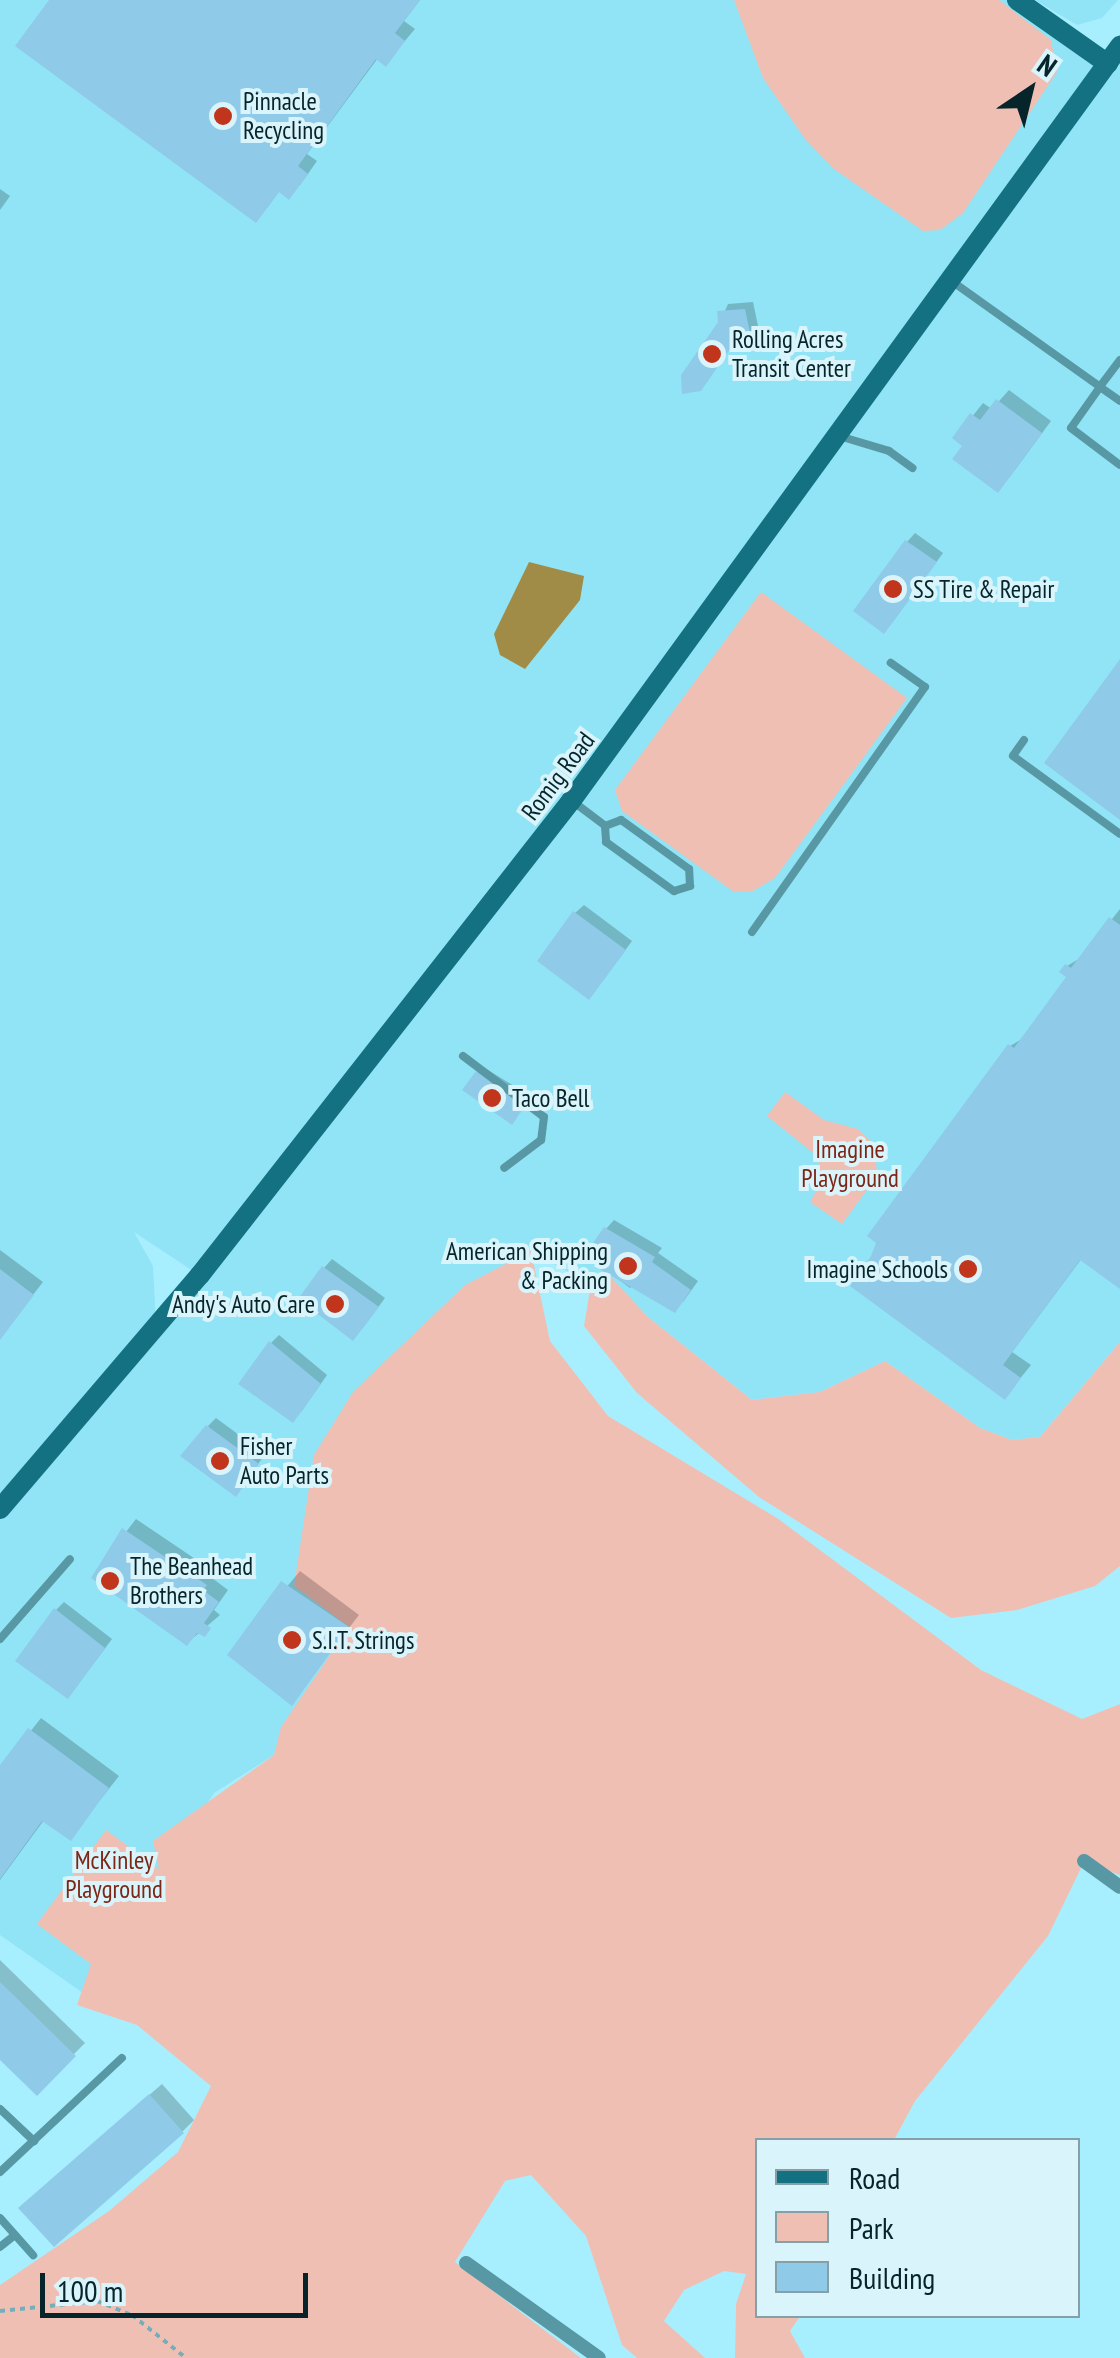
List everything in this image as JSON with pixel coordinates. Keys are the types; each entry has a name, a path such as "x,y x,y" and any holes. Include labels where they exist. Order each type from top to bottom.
{"street":[{"path":"1017,0 1108,64"},
{"name":"Romig Road","path":"0,1508 209,1263 571,800 953,282 1120,46"},
{"path":"1084,1861 1120,1887"},
{"path":"466,2263 599,2358"}],"lane":[{"path":"953,282 1120,401"},
{"path":"1120,360 1071,428 1120,465"},
{"path":"839,436 889,451 912,468"},
{"path":"752,932 926,688 892,663"},
{"path":"1024,740 1012,756 1120,834"},
{"path":"571,800 605,826 606,842 674,891 690,886 689,869 621,820 605,826"},
{"path":"462,1056 544,1117 541,1140 504,1168"},
{"path":"0,1638 70,1559"},
{"path":"0,2172 122,2058"},
{"path":"0,2108 34,2141"},
{"path":"0,2218 33,2254"},
{"path":"0,2247 15,2234"}],"path":[{"path":"0,2311 97,2301 132,2315 186,2358"}],"shaded area":[{"path":"0,0 1017,0 1107,64 1120,46 1120,1342 1040,1437 1012,1440 980,1428 885,1361 820,1392 752,1400 648,1317 611,1278 591,1284 531,1252 465,1285 368,1636 274,1755 214,1793 83,1993 0,1935","holes":["134,1232 199,1275 156,1324 153,1266"]},
{"path":"1035,0 1118,0 1102,18 1077,25"},
{"path":"529,562 584,576 580,600 525,669 500,655 494,634"}],"green space":[{"path":"734,0 999,0 1051,40 1057,72 963,213 940,230 923,231 834,169 805,139 763,78"},
{"path":"761,592 907,698 775,878 751,892 734,892 622,811 615,790"},
{"name":"Imagine Playground","path":"785,1092 824,1120 858,1129 875,1145 877,1176 842,1224 810,1202 822,1180 817,1156 767,1116"},
{"name":"McKinley Playground","path":"531,1251 550,1341 608,1416 777,1518 981,1670 1082,1719 1120,1704 1120,1875 1084,1862 1048,1936 915,2101 895,2138 755,2138 755,2318 799,2318 790,2331 805,2358 735,2358 736,2304 746,2274 724,2271 684,2290 664,2321 705,2358 637,2358 622,2345 586,2236 531,2175 505,2181 455,2262 581,2358 0,2358 0,2285 109,2211 178,2152 211,2086 137,2025 77,2005 91,1964 37,1924 106,1830 159,1869 153,1841 274,1755 281,1727 349,1627 294,1586 314,1455 353,1392 465,1285"},
{"path":"611,1277 648,1317 752,1400 820,1392 885,1361 980,1428 1012,1440 1040,1437 1120,1342 1120,1566 1095,1586 1017,1610 951,1618 759,1497 637,1393 584,1326 591,1284"}],"building":[{"name":"Pinnacle Recycling","path":"49,0 420,0 395,33 405,41 386,67 376,59 298,166 308,174 289,200 279,192 256,223 15,46"},
{"path":"745,309 751,337 737,339 701,391 682,394 681,375 718,322 717,311"},
{"path":"996,399 1042,433 998,493 952,459 962,446 952,438 970,413 980,420"},
{"path":"905,540 937,562 884,634 853,611"},
{"path":"1120,659 1120,820 1044,763"},
{"path":"573,911 626,950 589,1000 537,961"},
{"path":"1109,917 1120,925 1120,1289 1080,1260 1003,1365 1021,1378 1005,1400 850,1286 876,1243 867,1236 1008,1044 1014,1048 1066,977 1059,972 1065,964 1071,968"},
{"path":"476,1071 525,1106 512,1125 462,1090"},
{"path":"604,1227 655,1257 652,1262 691,1290 675,1313 598,1268 603,1261 588,1250"},
{"path":"322,1266 379,1307 353,1341 298,1299"},
{"path":"0,1269 34,1295 0,1340"},
{"path":"269,1341 321,1384 293,1423 238,1384"},
{"path":"206,1425 259,1464 236,1497 180,1456"},
{"path":"122,1528 207,1585 203,1590 219,1602 204,1623 211,1628 205,1637 197,1633 187,1646 91,1578"},
{"path":"281,1581 349,1627 292,1706 227,1655"},
{"path":"54,1608 105,1648 68,1699 15,1661"},
{"path":"28,1728 109,1788 71,1841 42,1821 0,1879 0,1765"},
{"path":"0,1982 76,2056 37,2096 0,2060"},
{"path":"149,2094 184,2133 54,2247 18,2208"}],"place":[{"name":"Pinnacle Recycling","path":"223,116"},
{"name":"Rolling Acres Transit Center","path":"712,354"},
{"name":"SS Tire & Repair","path":"893,589"},
{"name":"Taco Bell","path":"492,1098"},
{"name":"American Shipping & Packing","path":"628,1266"},
{"name":"Imagine Schools","path":"968,1269"},
{"name":"Andy's Auto Care","path":"335,1304"},
{"name":"Fisher Auto Parts","path":"220,1461"},
{"name":"The Beanhead Brothers","path":"110,1581"},
{"name":"S.I.T. Strings","path":"292,1640"}]}
